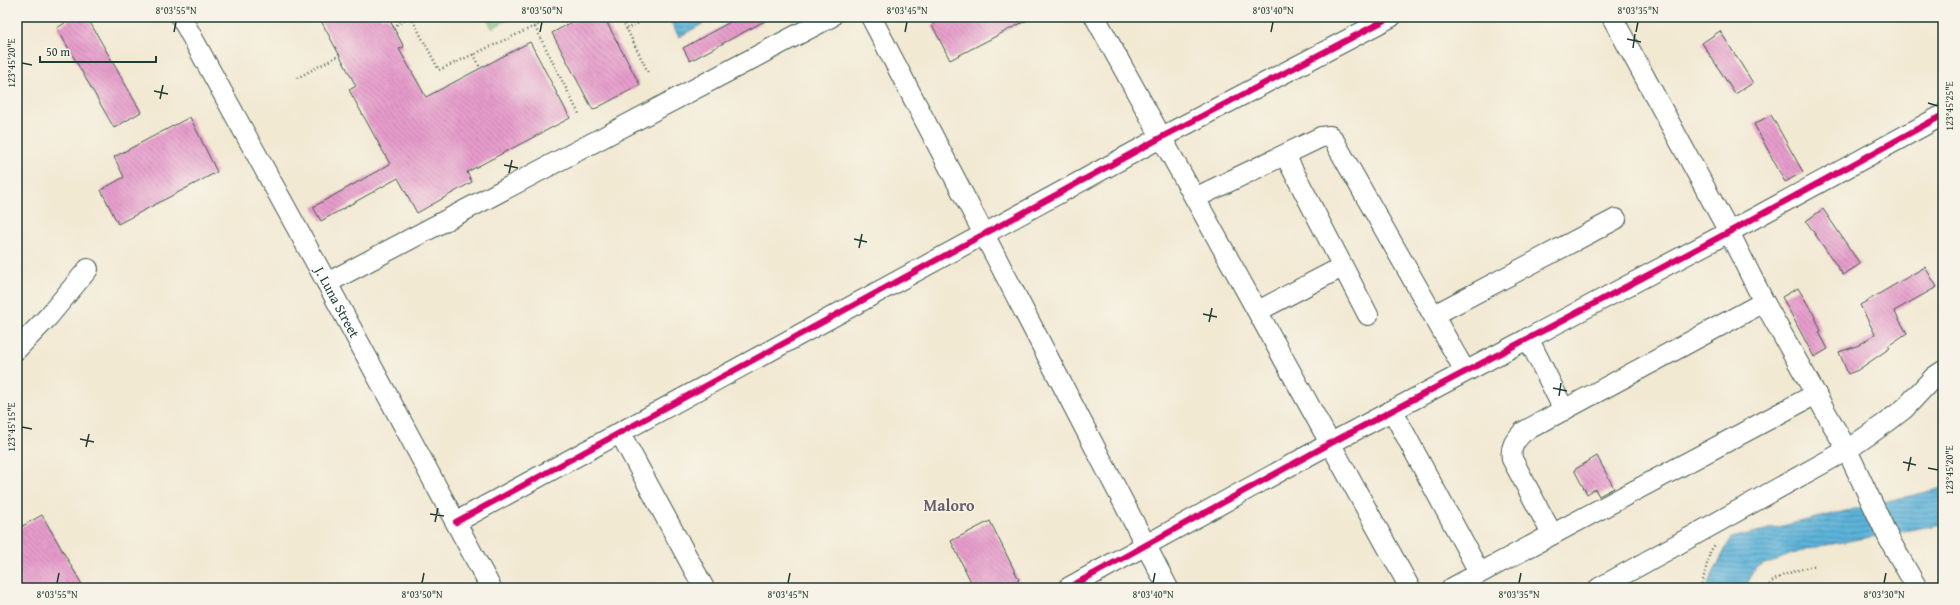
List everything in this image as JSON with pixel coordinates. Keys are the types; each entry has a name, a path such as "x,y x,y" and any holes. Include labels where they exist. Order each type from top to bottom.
{"street":[{"name":"J. Luna Street","path":"181,17 327,283 491,588"},
{"path":"327,283 831,17"},
{"path":"871,17 1168,588"},
{"path":"1095,17 1410,588"},
{"path":"456,522 1162,137 1391,17"},
{"path":"1612,17 1729,232 1764,302 1847,450 1868,498 1889,539 1918,588"},
{"path":"1068,588 1392,410 1729,232 1943,115"},
{"path":"1195,198 1321,137 1330,136 1334,139 1465,371"},
{"path":"1285,155 1368,315"},
{"path":"1434,315 1616,220"},
{"path":"1258,312 1342,267"},
{"path":"17,349 48,317 88,269"},
{"path":"1552,534 1512,459 1511,451 1513,443 1523,432 1764,302"},
{"path":"1528,338 1564,410"},
{"path":"1599,588 1847,450 1905,408 1934,377 1943,371"},
{"path":"1452,588 1479,572 1816,394"},
{"path":"1392,410 1479,572"},
{"path":"620,433 704,588"}],"path":[{"path":"393,27 410,17 439,70 555,17"},
{"path":"563,17 567,25"},
{"path":"621,17 649,74"},
{"path":"626,29 649,18"},
{"path":"535,27 579,114"},
{"path":"474,54 480,68"},
{"path":"297,78 340,55"},
{"path":"1767,588 1769,584 1782,576 1816,565"}],"green space":[{"path":"486,17 512,17 492,28"}],"water":[{"path":"668,17 715,17 679,37"},
{"path":"1943,488 1943,524 1810,548 1756,567 1745,588 1708,588 1709,581 1731,538"}],"building":[{"path":"74,17 87,17 141,112 114,128 57,28"},
{"path":"319,17 388,17 404,47 399,49 426,97 530,42 570,118 467,172 472,182 417,213 398,178 321,221 313,207 390,164 349,90 356,86"},
{"path":"581,17 604,17 640,85 593,110 552,33"},
{"path":"739,17 772,17 690,61 683,48"},
{"path":"947,17 1033,17 950,60 932,25"},
{"path":"1720,31 1753,83 1735,94 1702,43"},
{"path":"1771,115 1803,172 1785,182 1754,124"},
{"path":"190,117 217,172 118,224 101,190 124,177 114,157"},
{"path":"1823,209 1860,264 1843,275 1806,221"},
{"path":"1925,267 1937,287 1894,311 1907,333 1888,346 1890,348 1858,370 1848,374 1839,352 1859,345 1875,334 1860,305"},
{"path":"1798,288 1814,315 1821,331 1819,332 1828,349 1814,357 1782,297"},
{"path":"1597,456 1614,488 1599,496 1595,489 1587,494 1574,470"},
{"path":"42,515 84,588 17,588 17,529"},
{"path":"990,521 1019,580 1003,588 974,588 951,541"}],"cycle path":[{"path":"456,522 1162,137 1391,17"},
{"path":"1068,588 1331,443 1729,232 1943,115"}],"district":[{"name":"Maloro","path":"949,505"}]}
